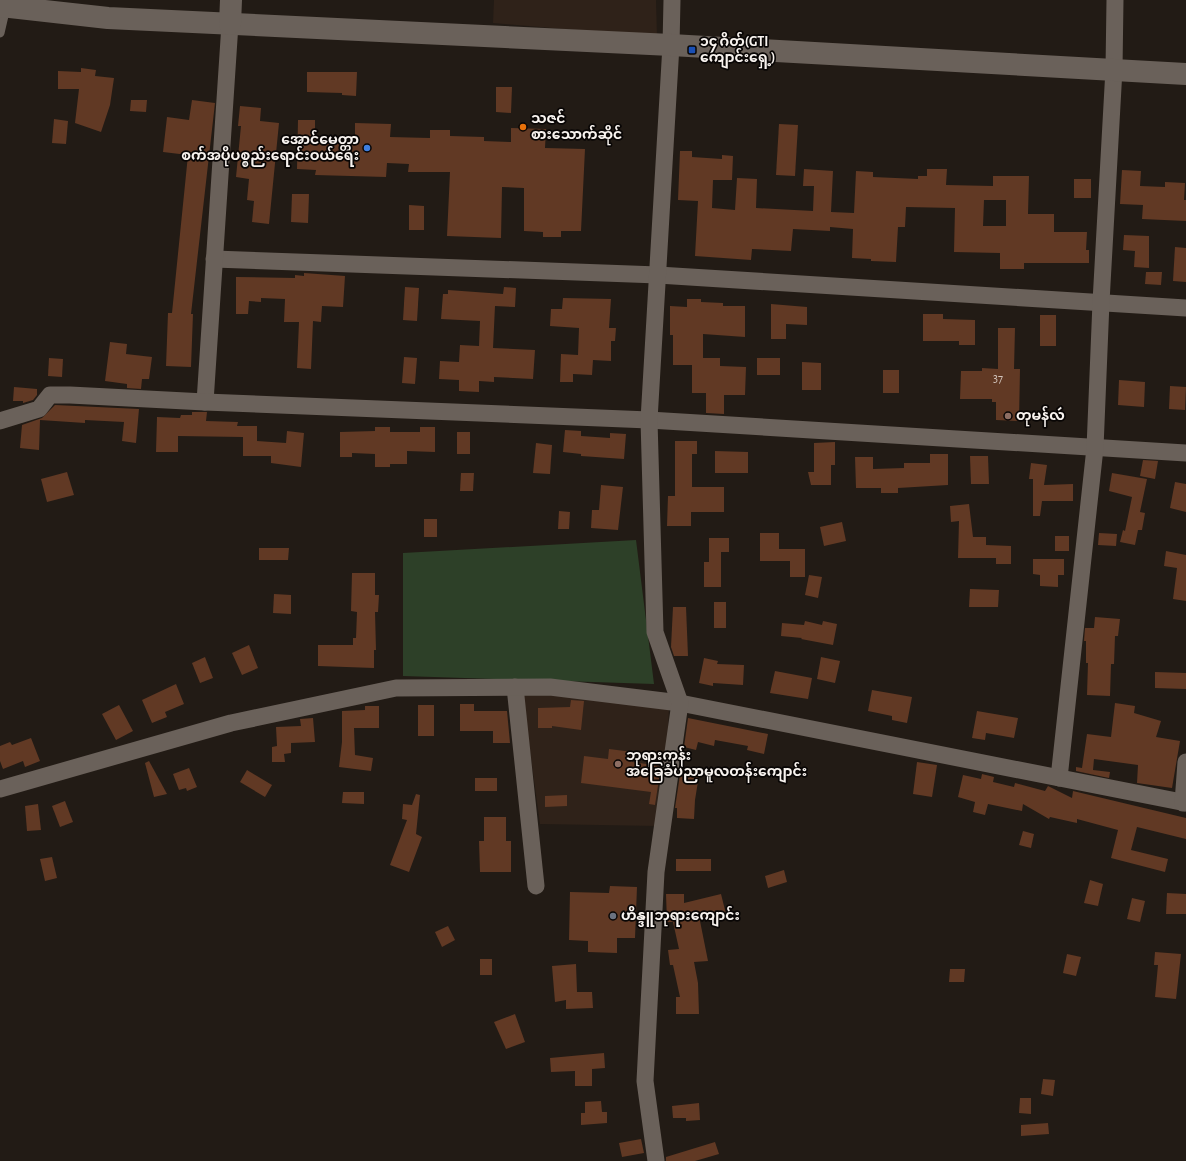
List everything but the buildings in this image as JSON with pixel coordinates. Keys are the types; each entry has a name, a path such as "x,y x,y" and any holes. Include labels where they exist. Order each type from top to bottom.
{"main road":[{"path":"230,24 231,0"},
{"path":"3,6 108,18 1114,69 1186,74"}],"street":[{"path":"656,1161 645,1081 649,1003 656,872 680,702 655,632 649,420 671,46 672,0"},
{"path":"1059,778 1095,448 1101,302 1114,69 1115,0"},
{"path":"205,402 230,24"},
{"path":"214,259 658,275 1186,308"},
{"path":"0,421 39,409 50,395 649,420 1186,453"},
{"path":"516,687 536,886"},
{"path":"0,789 231,723 396,688 550,687 680,702 1184,803 1186,762"}],"lane":[{"path":"0,33 3,6"}],"shaded area":[{"path":"494,0 656,0 657,37 493,23"},
{"path":"522,692 669,708 665,793 658,826 540,824"}],"green space":[{"path":"636,540 654,684 403,676 403,553"}],"place":[{"name":"၁၄ ဂိတ်(GTI ကျောင်းရှေ့)","path":"692,50"},
{"name":"သဇင် စားသောက်ဆိုင်","path":"523,127"},
{"name":"အောင်မေတ္တာ စက်အပိုပစ္စည်းရောင်းဝယ်ရေး","path":"367,148"},
{"name":"တုမန်လဴ","path":"1008,416"},
{"name":"ဘုရားကုန်း အခြေခံပညာမူလတန်းကျောင်း","path":"618,764"},
{"name":"ဟိန္ဒူဘုရားကျောင်း","path":"613,916"}]}
